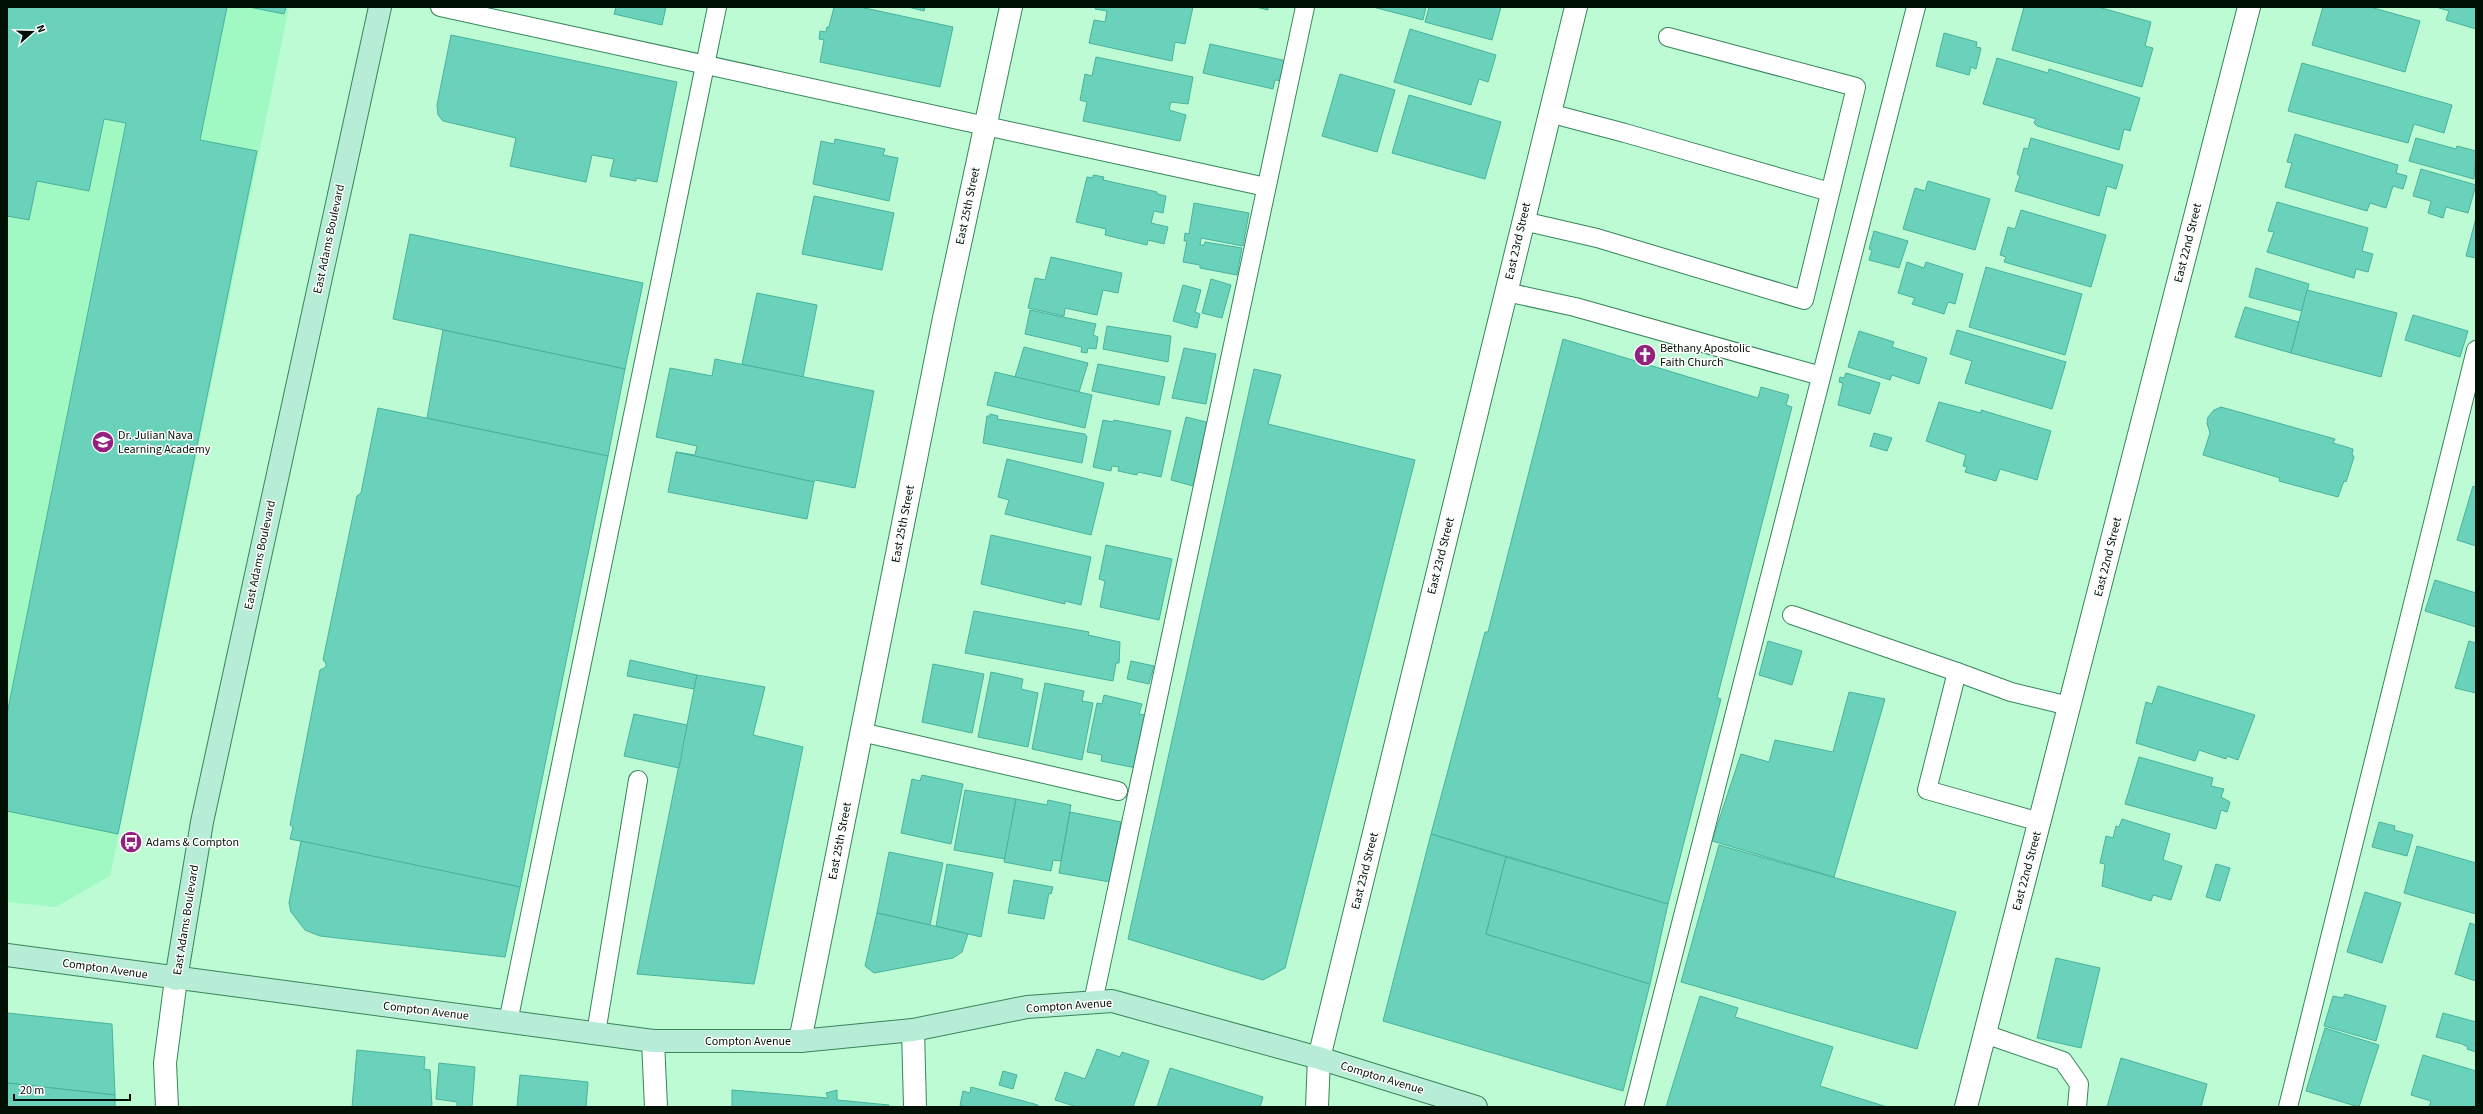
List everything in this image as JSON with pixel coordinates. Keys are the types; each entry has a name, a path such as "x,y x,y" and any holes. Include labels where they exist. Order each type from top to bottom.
{"street":[{"name":"East Adams Boulevard","path":"166,1107 165,1063 176,979 202,822 380,7"},
{"name":"East 25th Street","path":"800,1041 943,326 1011,7"},
{"name":"East 23rd Street","path":"1317,1107 1319,1058 1576,7"},
{"name":"East 22nd Street","path":"1966,1107 2249,7"},
{"name":"Compton Avenue","path":"7,955 176,979 653,1041 800,1041 913,1030 1027,1007 1112,1001 1319,1058 1476,1107"},
{"path":"913,1030 916,1107"},
{"path":"653,1041 656,1107"}],"lane":[{"path":"440,7 1266,187"},
{"path":"508,1022 718,7"},
{"path":"1093,1002 1305,7"},
{"path":"1634,1107 1916,7"},
{"path":"1523,221 1598,238 1804,300 1856,87 1668,37"},
{"path":"1549,113 1625,133 1830,192"},
{"path":"1506,292 1574,307 1821,376"},
{"path":"2288,1107 2476,350"},
{"path":"1792,615 2011,692 2069,706"},
{"path":"1957,672 1927,790 2040,822"},
{"path":"862,732 1118,791"},
{"path":"596,1033 638,780"},
{"path":"1985,1034 2063,1061 2079,1084 2078,1107"}],"shaded area":[{"name":"Dr. Julian Nava Learning Academy","path":"7,7 289,7 110,876 56,907 7,902"}],"building":[{"name":"Dr. Julian Nava Learning Academy","path":"7,7 227,7 200,140 257,151 118,834 7,811 7,714 126,123 104,119 89,191 37,181 29,220 7,216"},
{"path":"249,7 286,7 284,14"},
{"path":"616,7 666,7 662,25 614,14"},
{"path":"834,7 860,7 953,27 940,87 820,62 824,40 819,39 820,31 826,32 827,27 829,27"},
{"path":"908,7 925,7 924,11"},
{"path":"1096,7 1193,7 1185,44 1175,42 1172,61 1089,43 1094,20 1105,22 1107,11 1095,9"},
{"path":"1256,7 1268,7 1268,10"},
{"path":"1373,7 1426,7 1423,20"},
{"path":"1429,7 1501,7 1492,40 1425,22"},
{"path":"2024,7 2098,7 2151,22 2145,46 2153,48 2142,87 2012,50"},
{"path":"2323,7 2370,7 2420,21 2405,72 2312,45"},
{"path":"2436,7 2476,7 2476,29 2446,20 2449,11"},
{"path":"1410,29 1496,55 1488,82 1479,79 1471,105 1394,82"},
{"path":"1944,33 1977,42 1976,47 1981,48 1976,69 1971,67 1969,75 1936,66"},
{"path":"451,35 677,82 657,182 636,178 636,181 610,176 614,159 592,155 586,182 510,166 516,138 443,121 438,115 437,105"},
{"path":"1210,44 1287,61 1282,81 1275,80 1273,89 1203,73"},
{"path":"1096,57 1193,77 1188,104 1171,102 1169,110 1186,115 1180,141 1083,121 1087,102 1080,100 1085,74 1092,76"},
{"path":"1997,58 2048,73 2049,69 2140,98 2130,131 2124,129 2119,150 2037,126 2034,123 2036,119 1983,104"},
{"path":"2302,63 2452,105 2444,133 2414,124 2408,143 2288,111"},
{"path":"1340,74 1395,90 1377,152 1322,136"},
{"path":"1409,95 1501,122 1485,179 1392,153"},
{"path":"2295,134 2398,165 2396,173 2407,176 2403,189 2393,186 2386,208 2370,203 2367,211 2285,187 2292,163 2287,162"},
{"path":"2031,138 2123,165 2116,189 2107,186 2099,216 2015,191 2020,176 2017,174 2024,148 2028,149"},
{"path":"2416,138 2456,149 2457,146 2476,151 2474,179 2409,161"},
{"path":"835,139 885,149 883,155 898,158 889,201 813,184 821,141 834,144"},
{"path":"2421,169 2476,185 2468,213 2446,207 2443,218 2428,213 2431,201 2413,196"},
{"path":"1093,175 1104,177 1103,180 1157,192 1157,194 1166,196 1163,213 1154,211 1151,223 1168,227 1164,244 1148,240 1147,245 1105,235 1106,229 1076,222 1087,177 1093,178"},
{"path":"1928,181 1990,199 1975,250 1903,229 1915,188 1925,191"},
{"path":"814,196 894,213 882,270 802,254"},
{"path":"2277,202 2368,228 2362,251 2373,254 2368,272 2356,269 2354,278 2267,252 2274,232 2268,231"},
{"path":"1194,203 1249,213 1243,246 1201,238 1200,245 1204,245 1205,242 1242,248 1237,275 1200,268 1200,265 1183,262 1187,241 1184,241 1185,233 1189,234"},
{"path":"2021,210 2106,235 2091,287 2004,262 2006,257 2000,255 2008,227 2015,229"},
{"path":"2476,218 2476,258 2466,256"},
{"path":"1874,231 1908,241 1899,268 1869,260 1872,250 1869,249"},
{"path":"410,234 643,283 625,369 393,319"},
{"path":"1051,257 1122,273 1118,293 1103,290 1097,315 1065,308 1064,316 1028,308 1035,278 1045,280"},
{"path":"1907,262 1924,268 1926,262 1963,274 1955,304 1948,302 1944,314 1912,304 1915,298 1898,293"},
{"path":"1986,267 2082,294 2065,355 1969,327"},
{"path":"2256,268 2309,284 2302,311 2249,297"},
{"path":"1211,279 1231,285 1222,318 1202,313"},
{"path":"1183,285 1201,290 1195,312 1200,314 1197,328 1173,321"},
{"path":"2307,290 2397,313 2381,377 2291,353"},
{"path":"757,293 817,305 803,377 742,364"},
{"path":"2245,307 2299,322 2291,353 2235,337"},
{"path":"1030,310 1096,324 1093,335 1098,337 1096,349 1088,348 1087,353 1081,352 1082,347 1025,334"},
{"path":"2413,315 2468,331 2460,357 2405,340"},
{"path":"1107,326 1171,336 1168,362 1103,349"},
{"path":"443,330 625,369 608,456 427,418"},
{"path":"1957,330 2066,362 2052,409 1965,383 1972,361 1950,354"},
{"path":"1859,331 1894,342 1892,347 1927,358 1919,384 1892,375 1890,380 1848,367"},
{"path":"1563,339 1758,398 1761,387 1789,395 1786,405 1792,407 1717,698 1721,699 1668,904 1431,834 1485,632 1488,632"},
{"path":"1024,347 1088,363 1079,392 1015,377"},
{"path":"1184,348 1216,354 1206,404 1172,398"},
{"path":"715,359 874,391 855,488 815,480 814,482 676,452 695,455 697,446 656,437 670,368 712,376"},
{"path":"1098,364 1165,377 1159,405 1092,391"},
{"path":"1254,369 1281,375 1268,424 1415,460 1285,968 1263,980 1128,939"},
{"path":"995,372 1092,395 1085,428 987,405"},
{"path":"1846,373 1880,383 1870,414 1838,405 1843,383 1839,382 1840,377 1844,378"},
{"path":"1939,402 1981,413 1981,410 2051,431 2037,480 2000,469 1996,481 1965,472 1967,467 1963,466 1966,455 1926,441"},
{"path":"2221,407 2335,439 2333,443 2353,449 2352,454 2354,457 2346,482 2344,481 2338,497 2279,481 2280,478 2203,455 2210,433 2207,423 2208,417 2214,410"},
{"path":"378,408 608,456 520,887 290,839 293,827 290,825 320,670 326,667 326,663 323,660 357,496 361,493"},
{"path":"990,414 998,416 997,419 1085,434 1087,437 1082,463 983,443 987,416 990,416"},
{"path":"1186,417 1210,423 1197,487 1171,480"},
{"path":"1103,420 1113,422 1114,420 1171,431 1161,477 1138,472 1137,475 1118,471 1119,467 1112,466 1111,471 1093,467"},
{"path":"1874,433 1892,438 1887,451 1870,446"},
{"path":"676,452 814,482 807,519 668,492"},
{"path":"1007,459 1104,483 1091,535 1005,514 1009,500 998,497"},
{"path":"2473,486 2476,487 2476,546 2457,540"},
{"path":"991,535 1091,557 1081,605 1065,601 1065,604 981,584"},
{"path":"1106,545 1172,559 1159,620 1100,607 1105,581 1099,579"},
{"path":"2435,580 2476,593 2476,627 2425,611"},
{"path":"974,611 1089,632 1088,635 1120,642 1119,663 1116,663 1113,681 965,653"},
{"path":"1768,641 1802,651 1792,685 1759,675"},
{"path":"2469,641 2476,643 2476,693 2455,688"},
{"path":"630,660 697,675 694,689 627,676"},
{"path":"1131,661 1154,666 1149,684 1127,679"},
{"path":"933,664 984,674 972,733 922,722"},
{"path":"991,672 1023,679 1021,689 1038,693 1028,747 978,737"},
{"path":"697,675 765,687 753,735 803,747 754,984 637,974"},
{"path":"1045,683 1084,691 1082,701 1093,703 1082,760 1032,749"},
{"path":"2158,686 2255,715 2238,760 2227,756 2226,759 2199,750 2195,761 2136,743 2146,702 2152,704"},
{"path":"1849,692 1885,699 1834,877 1712,841 1741,754 1769,762 1775,740 1833,752"},
{"path":"1104,695 1142,704 1139,714 1147,715 1136,768 1101,761 1102,755 1087,752 1097,703 1102,704"},
{"path":"634,714 687,725 679,768 624,756"},
{"path":"2139,757 2213,778 2211,786 2224,789 2221,797 2230,802 2227,812 2221,810 2216,829 2125,804"},
{"path":"922,775 963,784 951,844 901,833 912,779 920,781"},
{"path":"965,790 1016,799 1005,859 954,850"},
{"path":"1016,799 1047,805 1048,800 1071,805 1061,861 1053,860 1051,871 1004,862"},
{"path":"1070,812 1121,822 1110,882 1059,873"},
{"path":"2122,819 2170,834 2163,860 2182,866 2171,900 2153,895 2151,901 2102,886 2105,864 2100,863 2106,836 2113,838 2116,826 2119,827"},
{"path":"2379,822 2395,826 2394,830 2413,835 2407,856 2372,847"},
{"path":"1431,834 1506,857 1486,934 1650,984 1623,1091 1383,1021"},
{"path":"301,841 520,887 505,957 320,936 305,930 291,912 289,903"},
{"path":"1719,845 1956,912 1917,1049 1681,982"},
{"path":"2417,846 2476,863 2476,914 2404,893"},
{"path":"889,852 943,863 930,925 877,913"},
{"path":"1506,857 1668,904 1650,984 1486,934"},
{"path":"947,864 993,873 981,937 936,926"},
{"path":"2216,864 2230,868 2220,901 2206,897"},
{"path":"1014,880 1053,887 1051,894 1049,893 1044,919 1008,913"},
{"path":"2365,892 2401,903 2382,963 2347,952"},
{"path":"877,913 968,934 962,952 953,958 874,973 865,966"},
{"path":"2470,923 2476,925 2476,981 2455,974"},
{"path":"2056,958 2100,968 2081,1048 2037,1038"},
{"path":"2345,994 2386,1006 2376,1041 2324,1026 2333,996 2343,998"},
{"path":"1700,996 1738,1008 1735,1017 1833,1047 1820,1086 1887,1107 1666,1107"},
{"path":"7,1013 112,1024 115,1095 7,1083"},
{"path":"2443,1013 2476,1022 2476,1052 2467,1049 2468,1047 2462,1044 2436,1037"},
{"path":"2325,1028 2379,1045 2359,1107 2306,1091"},
{"path":"1097,1049 1120,1057 1122,1052 1149,1061 1133,1107 1077,1107 1055,1100 1065,1072 1085,1079"},
{"path":"357,1050 425,1057 424,1069 430,1070 432,1107 352,1107"},
{"path":"2423,1055 2476,1071 2476,1107 2429,1107 2431,1101 2411,1095"},
{"path":"2121,1058 2207,1084 2201,1107 2107,1107"},
{"path":"439,1063 475,1067 472,1107 457,1107 457,1102 436,1099"},
{"path":"1170,1068 1263,1097 1260,1107 1157,1107"},
{"path":"1003,1071 1017,1075 1013,1089 999,1085"},
{"path":"520,1075 588,1082 586,1107 517,1107"},
{"path":"7,1083 115,1095 115,1107 7,1107"},
{"path":"971,1087 1038,1105 1037,1107 966,1107 960,1105 963,1091 970,1093"},
{"path":"732,1090 828,1098 826,1093 837,1090 837,1100 889,1105 889,1107 732,1107"}],"place":[{"name":"Bethany Apostolic Faith Church","path":"1645,355"},
{"name":"Dr. Julian Nava Learning Academy","path":"103,442"},
{"name":"Adams & Compton","path":"131,842"}]}
